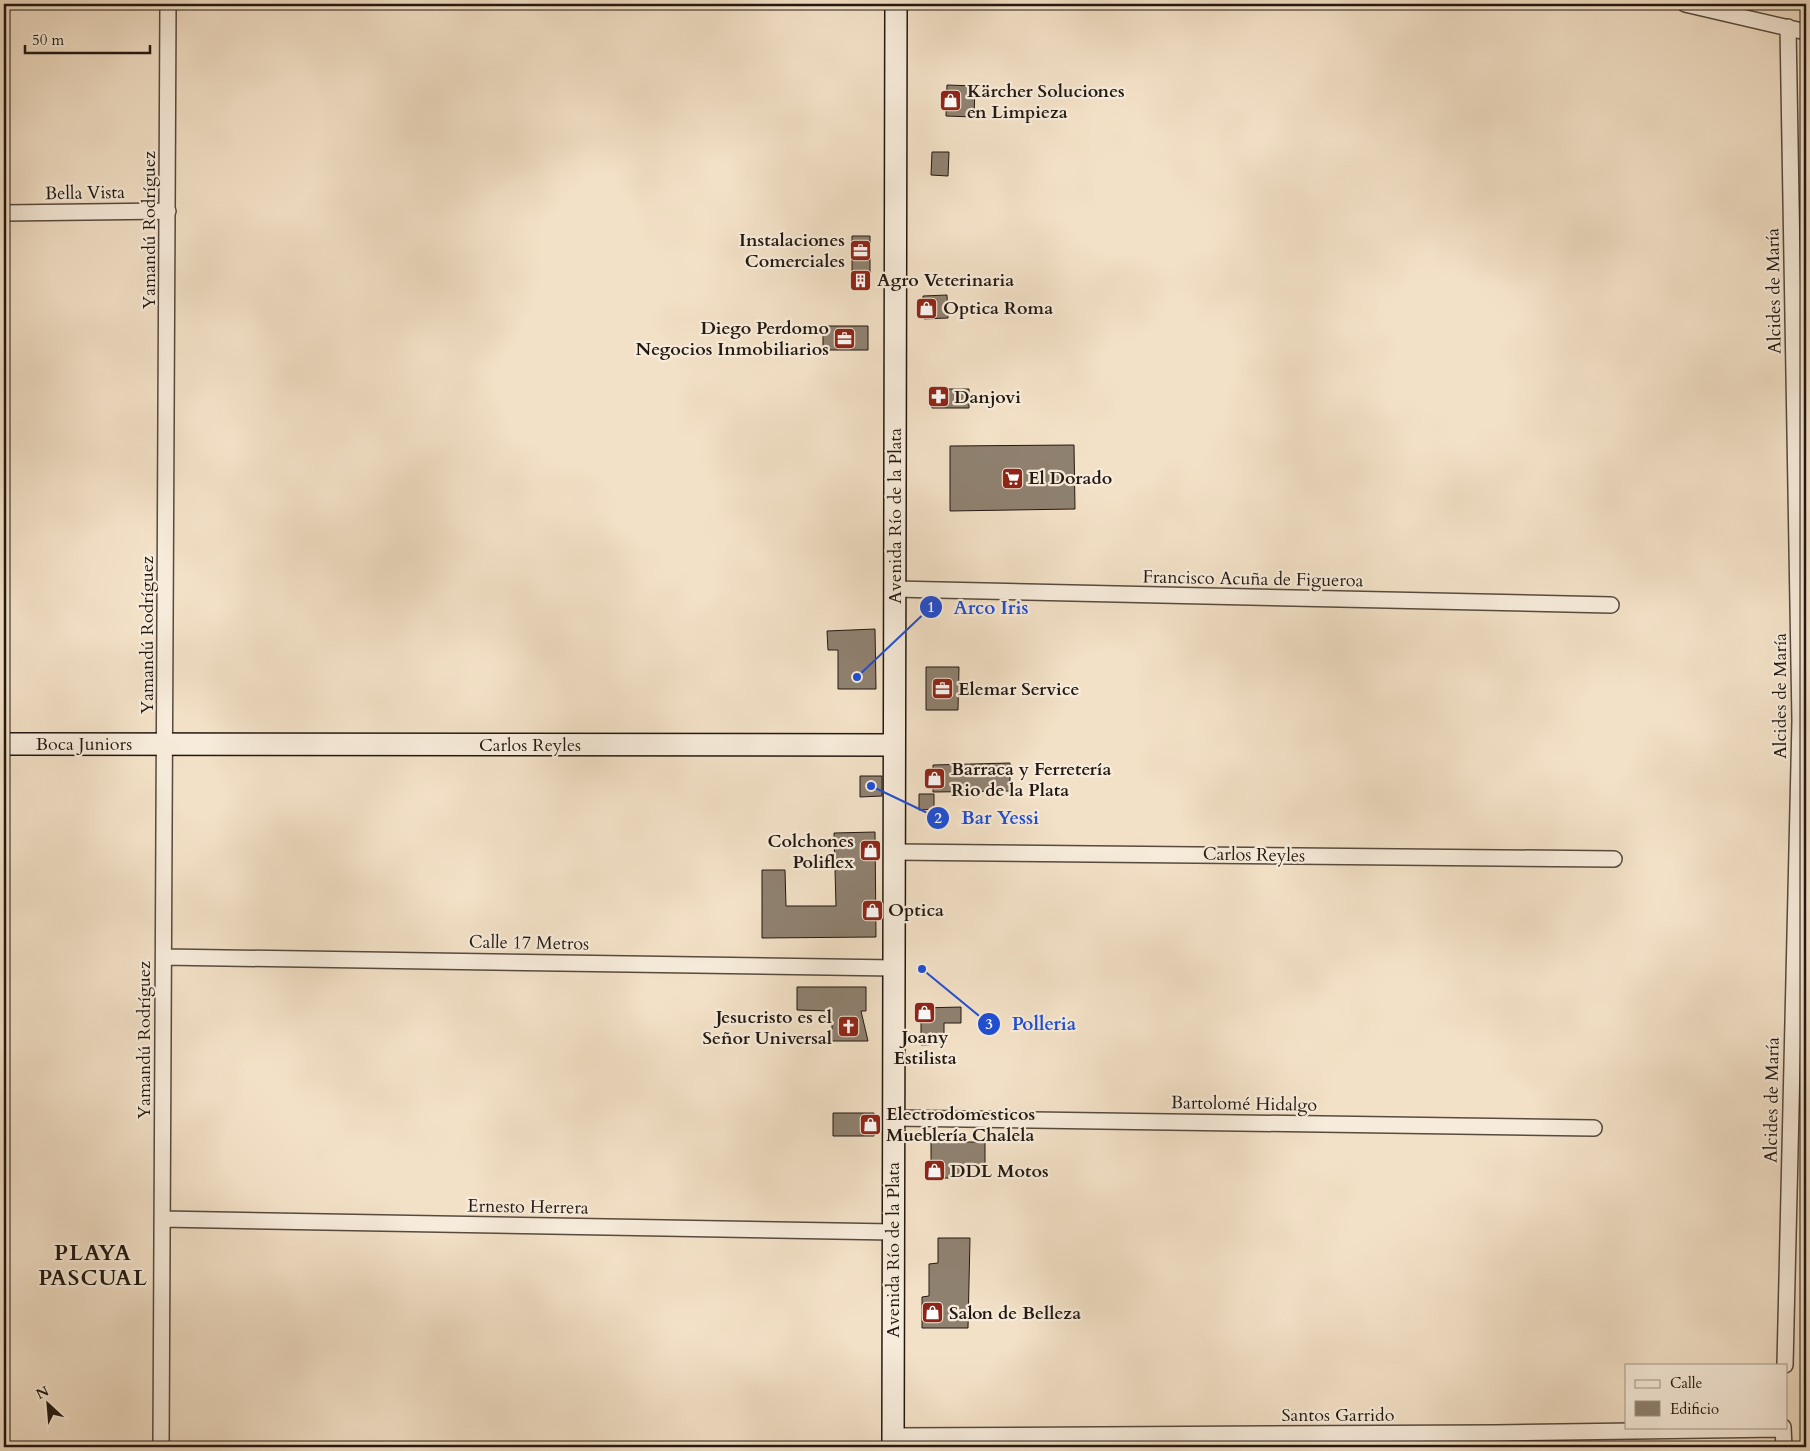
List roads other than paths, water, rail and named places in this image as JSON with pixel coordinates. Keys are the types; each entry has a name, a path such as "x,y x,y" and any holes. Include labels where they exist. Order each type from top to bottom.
{"street":[{"name":"Yamandú Rodríguez","path":"161,1447 168,4"},
{"name":"Avenida Río de la Plata","path":"893,1441 896,4"},
{"path":"1685,4 1806,32"},
{"name":"Alcides de María","path":"1785,1364 1803,721 1788,27"},
{"name":"Bella Vista","path":"4,213 168,211"},
{"name":"Francisco Acuña de Figueroa","path":"894,589 1611,606"},
{"name":"Boca Juniors","path":"4,744 165,745"},
{"name":"Carlos Reyles","path":"165,745 894,745"},
{"name":"Carlos Reyles","path":"894,852 1614,859"},
{"name":"Calle 17 Metros","path":"164,957 894,968"},
{"name":"Bartolomé Hidalgo","path":"894,1118 1594,1128"},
{"name":"Ernesto Herrera","path":"162,1219 893,1232"},
{"path":"1783,1428 1784,1447"},
{"name":"Santos Garrido","path":"893,1441 1783,1428"}],"place":[{"name":"Kärcher Soluciones en Limpieza","path":"951,101"},
{"name":"Instalaciones Comerciales","path":"861,250"},
{"name":"Agro Veterinaria","path":"861,280"},
{"name":"Optica Roma","path":"927,308"},
{"name":"Diego Perdomo Negocios Inmobiliarios","path":"845,338"},
{"name":"Danjovi","path":"938,397"},
{"name":"El Dorado","path":"1012,478"},
{"name":"Arco Iris","path":"857,677"},
{"name":"Elemar Service","path":"942,689"},
{"name":"Barraca y Ferretería Rio de la Plata","path":"935,779"},
{"name":"Bar Yessi","path":"871,786"},
{"name":"Colchones Poliflex","path":"870,851"},
{"name":"Optica","path":"872,910"},
{"name":"Polleria","path":"922,969"},
{"name":"Joany Estilista","path":"925,1012"},
{"name":"Jesucristo es el Señor Universal","path":"848,1027"},
{"name":"Electrodomesticos Mueblería Chalela","path":"870,1124"},
{"name":"DDL Motos","path":"934,1171"},
{"name":"Salon de Belleza","path":"933,1313"}],"district":[{"name":"PLAYA PASCUAL","path":"93,1266"}]}
